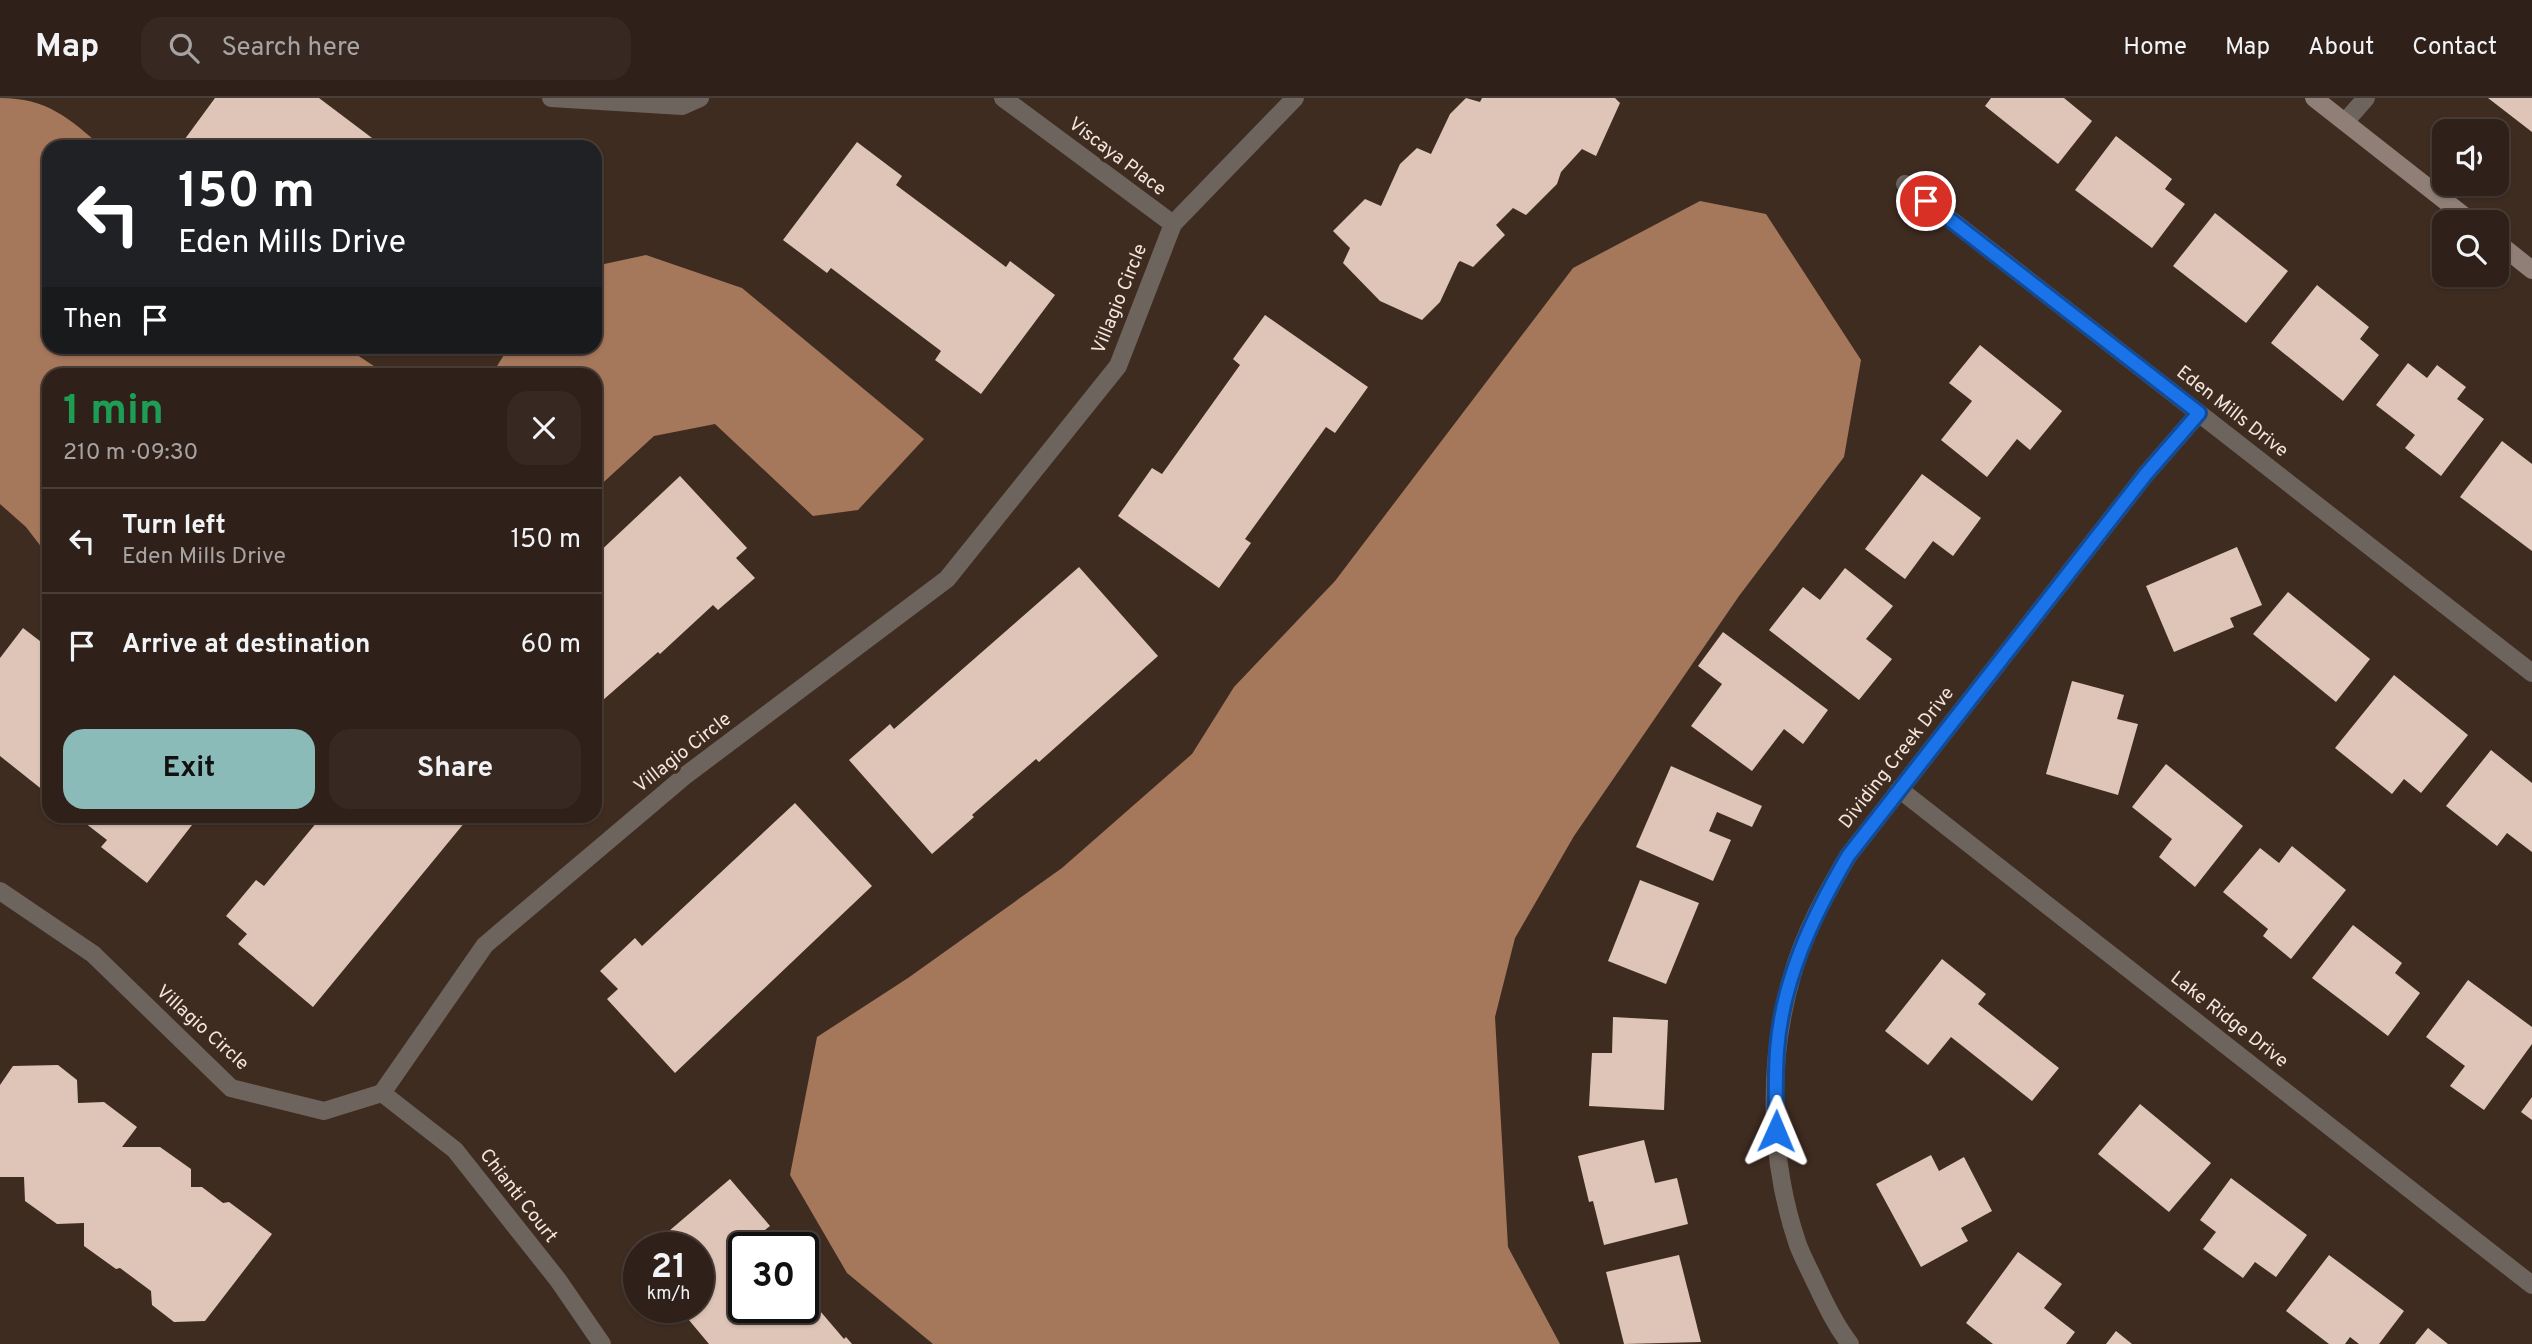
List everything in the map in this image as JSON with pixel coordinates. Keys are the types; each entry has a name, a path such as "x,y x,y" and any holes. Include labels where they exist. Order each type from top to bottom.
{"street":[{"path":"551,98 682,106 699,98"},
{"name":"Viscaya Place","path":"1003,98 1173,224"},
{"name":"Villagio Circle","path":"0,891 93,954 231,1088 324,1111 382,1093 485,946 686,775 947,579 1118,366 1173,224 1295,98"},
{"path":"2314,98 2457,210"},
{"path":"2345,122 2366,98"},
{"name":"Eden Mills Drive","path":"1905,184 2532,673"},
{"path":"2509,252 2532,270"},
{"name":"Dividing Creek Drive","path":"1850,1344 1828,1309 1804,1259 1787,1207 1779,1166 1776,1131 1777,1049 1792,974 1817,910 1848,856 2146,474 2199,413"},
{"name":"Lake Ridge Drive","path":"1899,789 2532,1285"},
{"name":"Chianti Court","path":"382,1093 455,1150 558,1280 603,1344"}],"shaded area":[{"path":"0,98 44,106 68,119 94,140 42,140 42,354 356,354 377,368 42,368 42,548 26,527 0,504"},
{"path":"1700,201 1766,214 1861,360 1844,457 1739,596 1574,836 1515,938 1495,1017 1508,1247 1560,1344 933,1344 847,1273 790,1175 817,1037 908,978 1062,868 1192,754 1234,687 1335,581 1573,268"},
{"path":"646,255 742,288 924,439 858,510 813,516 715,424 654,436 602,484 602,368 496,368 505,354 602,354 602,264"}],"building":[{"path":"215,98 319,98 375,140 184,140"},
{"path":"1466,98 1480,102 1482,98 1615,98 1620,103 1596,156 1582,149 1561,172 1557,184 1526,215 1513,208 1496,225 1505,235 1473,267 1460,261 1458,263 1440,302 1422,320 1380,301 1343,263 1350,248 1333,231 1365,199 1381,206 1400,164 1417,148 1431,154 1450,114"},
{"path":"1991,98 2064,98 2092,121 2058,164 1985,106"},
{"path":"2488,98 2532,98 2532,132"},
{"path":"2116,136 2172,179 2165,189 2185,204 2152,248 2075,190"},
{"path":"857,142 902,176 896,185 1006,267 1010,261 1055,295 981,394 935,360 941,351 831,268 827,273 783,240"},
{"path":"2215,213 2288,271 2246,323 2173,266"},
{"path":"2317,285 2369,327 2360,339 2379,355 2343,401 2271,343"},
{"path":"1265,315 1368,387 1335,433 1326,427 1245,539 1251,543 1219,588 1118,516 1152,468 1162,474 1240,365 1233,359"},
{"path":"1980,345 2062,411 2030,450 2017,439 1987,477 1941,440 1972,401 1949,383"},
{"path":"2408,363 2427,378 2437,365 2466,387 2457,399 2484,419 2441,476 2405,448 2415,435 2376,405"},
{"path":"2502,441 2532,464 2532,551 2460,497"},
{"path":"1922,474 1981,518 1953,556 1933,541 1905,579 1865,549"},
{"path":"680,476 747,548 736,558 755,578 718,610 713,605 660,654 658,652 602,701 602,549"},
{"path":"2237,547 2262,605 2230,618 2234,627 2174,652 2146,586"},
{"path":"1079,567 1158,656 1039,762 1036,759 972,815 974,817 932,854 849,760 890,724 894,729"},
{"path":"1845,568 1893,606 1866,639 1892,659 1859,700 1769,630 1803,587 1820,600"},
{"path":"2288,592 2370,659 2336,702 2253,634"},
{"path":"23,628 42,643 42,789 0,756 0,658"},
{"path":"1723,632 1828,710 1803,744 1784,729 1752,771 1691,726 1722,684 1698,666"},
{"path":"2394,675 2468,735 2421,793 2404,779 2392,794 2335,748"},
{"path":"2072,681 2124,695 2117,719 2138,724 2118,795 2046,774"},
{"path":"2491,750 2532,783 2532,852 2507,833 2497,846 2446,806"},
{"path":"2166,764 2243,826 2195,887 2159,857 2172,839 2132,807"},
{"path":"1671,766 1762,806 1752,827 1717,812 1709,831 1731,840 1713,881 1636,847"},
{"path":"795,803 872,886 675,1073 607,999 618,989 600,971 635,938 642,946"},
{"path":"85,823 194,823 147,883 101,847 107,840"},
{"path":"316,823 464,823 313,1007 238,944 247,934 226,916 256,880 264,886"},
{"path":"2292,846 2346,890 2291,959 2263,936 2268,929 2223,892 2260,848 2279,863"},
{"path":"1640,880 1699,903 1666,984 1608,961"},
{"path":"2353,925 2402,963 2395,973 2420,993 2388,1036 2312,978"},
{"path":"1942,959 1986,994 1978,1004 2059,1068 2032,1101 1951,1037 1928,1065 1885,1031"},
{"path":"2468,980 2532,1027 2532,1044 2484,1110 2450,1086 2465,1066 2426,1037"},
{"path":"1613,1017 1668,1020 1664,1110 1589,1106 1592,1053 1612,1053"},
{"path":"58,1065 77,1080 78,1103 104,1102 137,1127 122,1147 160,1147 191,1169 191,1187 202,1187 223,1203 229,1202 272,1234 205,1321 174,1322 152,1305 151,1291 84,1246 84,1223 57,1224 25,1201 24,1177 0,1177 0,1085 13,1066"},
{"path":"2532,1097 2532,1120 2521,1112"},
{"path":"2140,1104 2211,1163 2169,1212 2098,1154"},
{"path":"1644,1140 1655,1183 1677,1178 1688,1224 1604,1245 1593,1201 1589,1202 1578,1156"},
{"path":"1931,1155 1939,1171 1964,1157 1992,1211 1961,1228 1968,1241 1921,1267 1876,1184"},
{"path":"2231,1178 2307,1235 2276,1277 2255,1262 2243,1278 2203,1249 2216,1232 2200,1220"},
{"path":"730,1179 770,1226 762,1232 728,1232 728,1323 819,1323 819,1310 844,1339 846,1337 852,1344 709,1344 691,1323 714,1323 714,1232 668,1232"},
{"path":"2018,1252 2062,1284 2044,1308 2075,1332 2066,1344 1993,1344 1966,1323"},
{"path":"1679,1255 1701,1342 1624,1344 1606,1272"},
{"path":"2329,1255 2404,1311 2379,1344 2359,1344 2350,1337 2345,1344 2329,1344 2286,1311"},
{"path":"2428,1328 2448,1344 2415,1344"},
{"path":"2116,1331 2132,1344 2106,1344"}],"route":[{"path":"1776,1131 1777,1049 1792,974 1817,910 1848,856 2146,474 2199,413 1926,201"}]}
